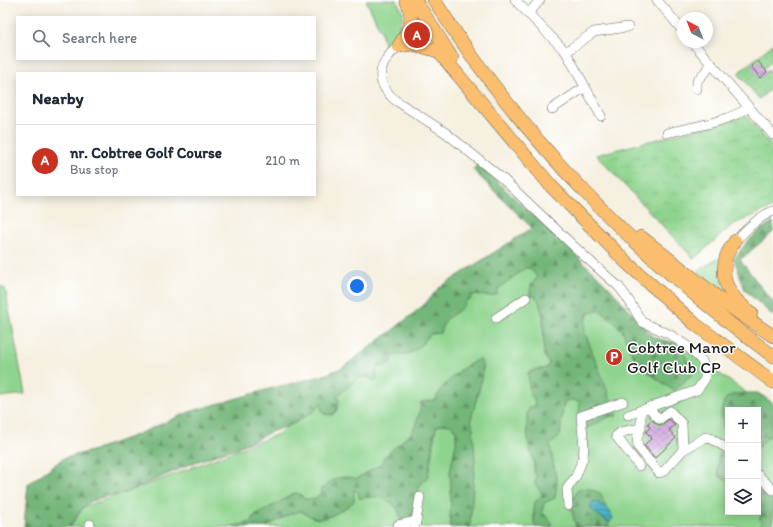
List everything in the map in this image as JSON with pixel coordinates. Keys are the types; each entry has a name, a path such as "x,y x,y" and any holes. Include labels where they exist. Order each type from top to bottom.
{"highway":[{"path":"399,46 411,25 410,8 406,0"},
{"path":"415,0 466,79 489,111"},
{"path":"434,0 490,82 537,139 589,196 649,255 684,286 773,356"},
{"path":"399,46 413,44 438,51 551,186 627,263 695,324 773,382"},
{"path":"589,196 726,304 773,336"},
{"path":"735,241 726,256 723,273 725,282 731,294 741,305 773,330"},
{"path":"748,364 773,389"}],"street":[{"path":"514,0 566,52 601,116"},
{"path":"528,14 540,0"},
{"path":"657,0 677,24"},
{"path":"566,52 594,32 628,27"},
{"path":"399,46 384,61 381,68 381,82 388,94 446,133 504,180 619,287 642,322 669,334 687,346 702,361 705,368 705,379 696,390 628,415"},
{"path":"697,48 773,135"},
{"path":"697,89 697,81 712,64"},
{"path":"552,109 585,87"},
{"path":"667,133 726,118 741,113 749,107"},
{"path":"735,241 752,225 773,211"},
{"path":"496,318 526,298"},
{"path":"568,506 567,489 576,476 583,458 584,446 581,416 623,402"},
{"path":"645,409 642,428 637,438 638,447 660,473 664,471 683,450 706,437 725,447"},
{"path":"645,409 654,414 660,420 670,411 682,424 683,450"},
{"path":"639,466 614,436 621,432 642,428"},
{"path":"761,478 773,490"},
{"path":"398,524 415,524 420,497"}],"green space":[{"path":"366,0 396,0 403,12 398,37 385,48 381,31"},
{"path":"773,44 773,64 771,62 764,68 758,61 751,66 760,78 769,70 773,75 773,87 759,99 738,73"},
{"path":"746,116 773,148 773,207 732,225 694,259 596,155"},
{"path":"478,164 608,286 654,338 678,344 695,372 674,391 637,364 622,330 600,310 590,312 585,321 585,333 617,416 611,416 583,430 579,415 580,402 573,400 565,401 560,436 550,445 557,482 555,498 544,503 542,512 551,522 552,527 536,527 534,523 534,503 541,497 542,493 534,483 537,478 534,472 534,462 529,446 527,430 527,413 530,407 535,407 534,398 530,395 528,373 534,370 547,368 549,363 544,356 543,318 539,301 536,297 530,295 531,285 537,278 534,272 529,268 525,268 498,289 497,294 491,296 471,295 471,299 467,300 461,309 447,319 440,333 430,334 415,350 407,354 395,355 390,363 376,369 377,379 373,381 367,377 360,377 337,396 339,400 337,410 332,415 324,414 321,403 313,412 293,424 268,433 256,440 193,463 125,493 103,497 88,503 83,507 70,527 24,527 28,484 64,458 88,452 131,437 189,412 276,387 322,376 342,368 424,305 439,288 532,228 473,170"},
{"path":"773,222 773,232 740,260 773,302 773,316 745,290 734,259 756,233"},
{"path":"532,228 645,335 678,344 773,412 773,527 70,527 83,507 147,485 278,434"},
{"path":"722,256 728,295 697,271"},
{"path":"0,286 5,288 25,394 0,397"},
{"path":"480,359 483,367 482,379 471,419 475,459 470,527 450,527 450,472 456,443 456,430 450,425 442,424 436,427 428,476 419,487 413,527 400,527 401,517 397,509 390,502 380,497 359,498 358,492 354,490 354,501 328,517 319,519 314,518 301,511 290,514 265,527 228,527 251,522 255,515 294,493 300,494 305,499 313,499 320,495 321,489 337,478 346,477 356,479 381,464 384,457 410,434 416,425 421,402 435,400 443,387 454,375"},
{"path":"758,393 773,403 773,434 766,438 761,445 761,407 725,407 725,430 721,415 725,400 731,395"},
{"path":"721,451 725,457 725,480 718,476 718,458"},
{"path":"761,482 766,491 773,498 773,527 761,527 760,518 762,506"},
{"path":"587,488 600,493 608,514 608,527 576,527 572,508 573,499 578,490"}],"water":[{"path":"594,501 603,505 608,510 613,518 611,521 606,521 591,509 590,506"}],"building":[{"path":"758,61 767,72 760,78 751,66"},
{"path":"669,419 675,425 669,430 676,438 655,458 644,445 652,438 646,432 650,427 647,424 652,420 658,425 662,425"}],"place":[{"name":"nr. Cobtree Golf Course","path":"417,35"},
{"name":"Cobtree Manor Golf Club CP","path":"614,357"}]}
